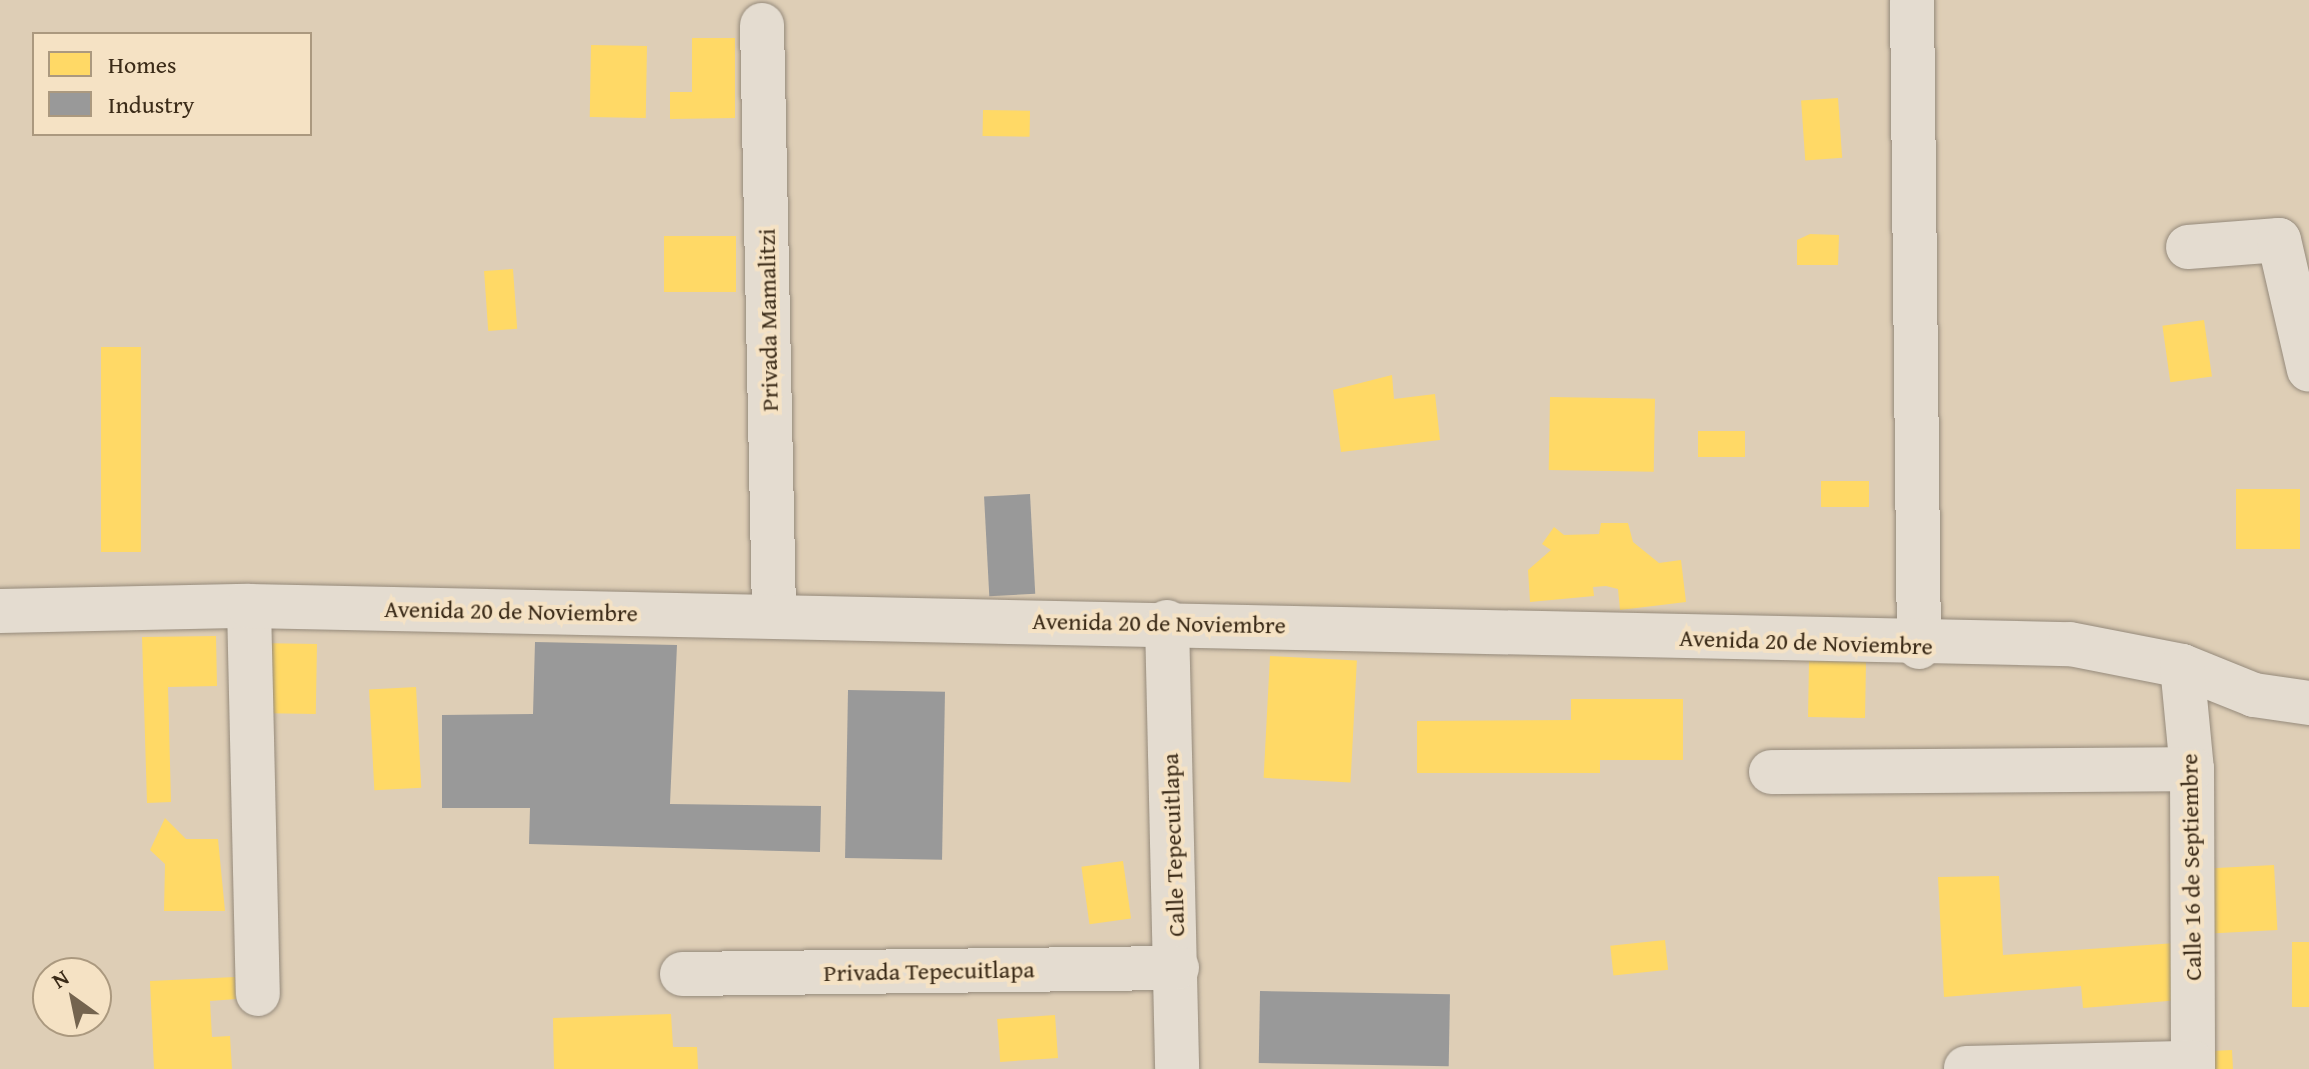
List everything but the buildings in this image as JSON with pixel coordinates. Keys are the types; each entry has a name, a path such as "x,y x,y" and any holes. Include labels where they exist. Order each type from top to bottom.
{"street":[{"path":"1912,0 1919,647"},
{"name":"Privada Mamalitzi","path":"762,25 774,615"},
{"path":"2188,247 2279,240 2309,370"},
{"path":"249,606 258,994"},
{"name":"Avenida 20 de Noviembre","path":"0,611 249,606 1167,622 1919,647 2070,644 2182,666 2254,695 2309,703"},
{"name":"Calle Tepecuitlapa","path":"1167,622 1177,1069"},
{"name":"Calle 16 de Septiembre","path":"2182,666 2192,769 2193,1066"},
{"path":"1771,772 2192,769"},
{"name":"Privada Tepecuitlapa","path":"682,974 1177,968"},
{"path":"1966,1068 2193,1066"}]}
